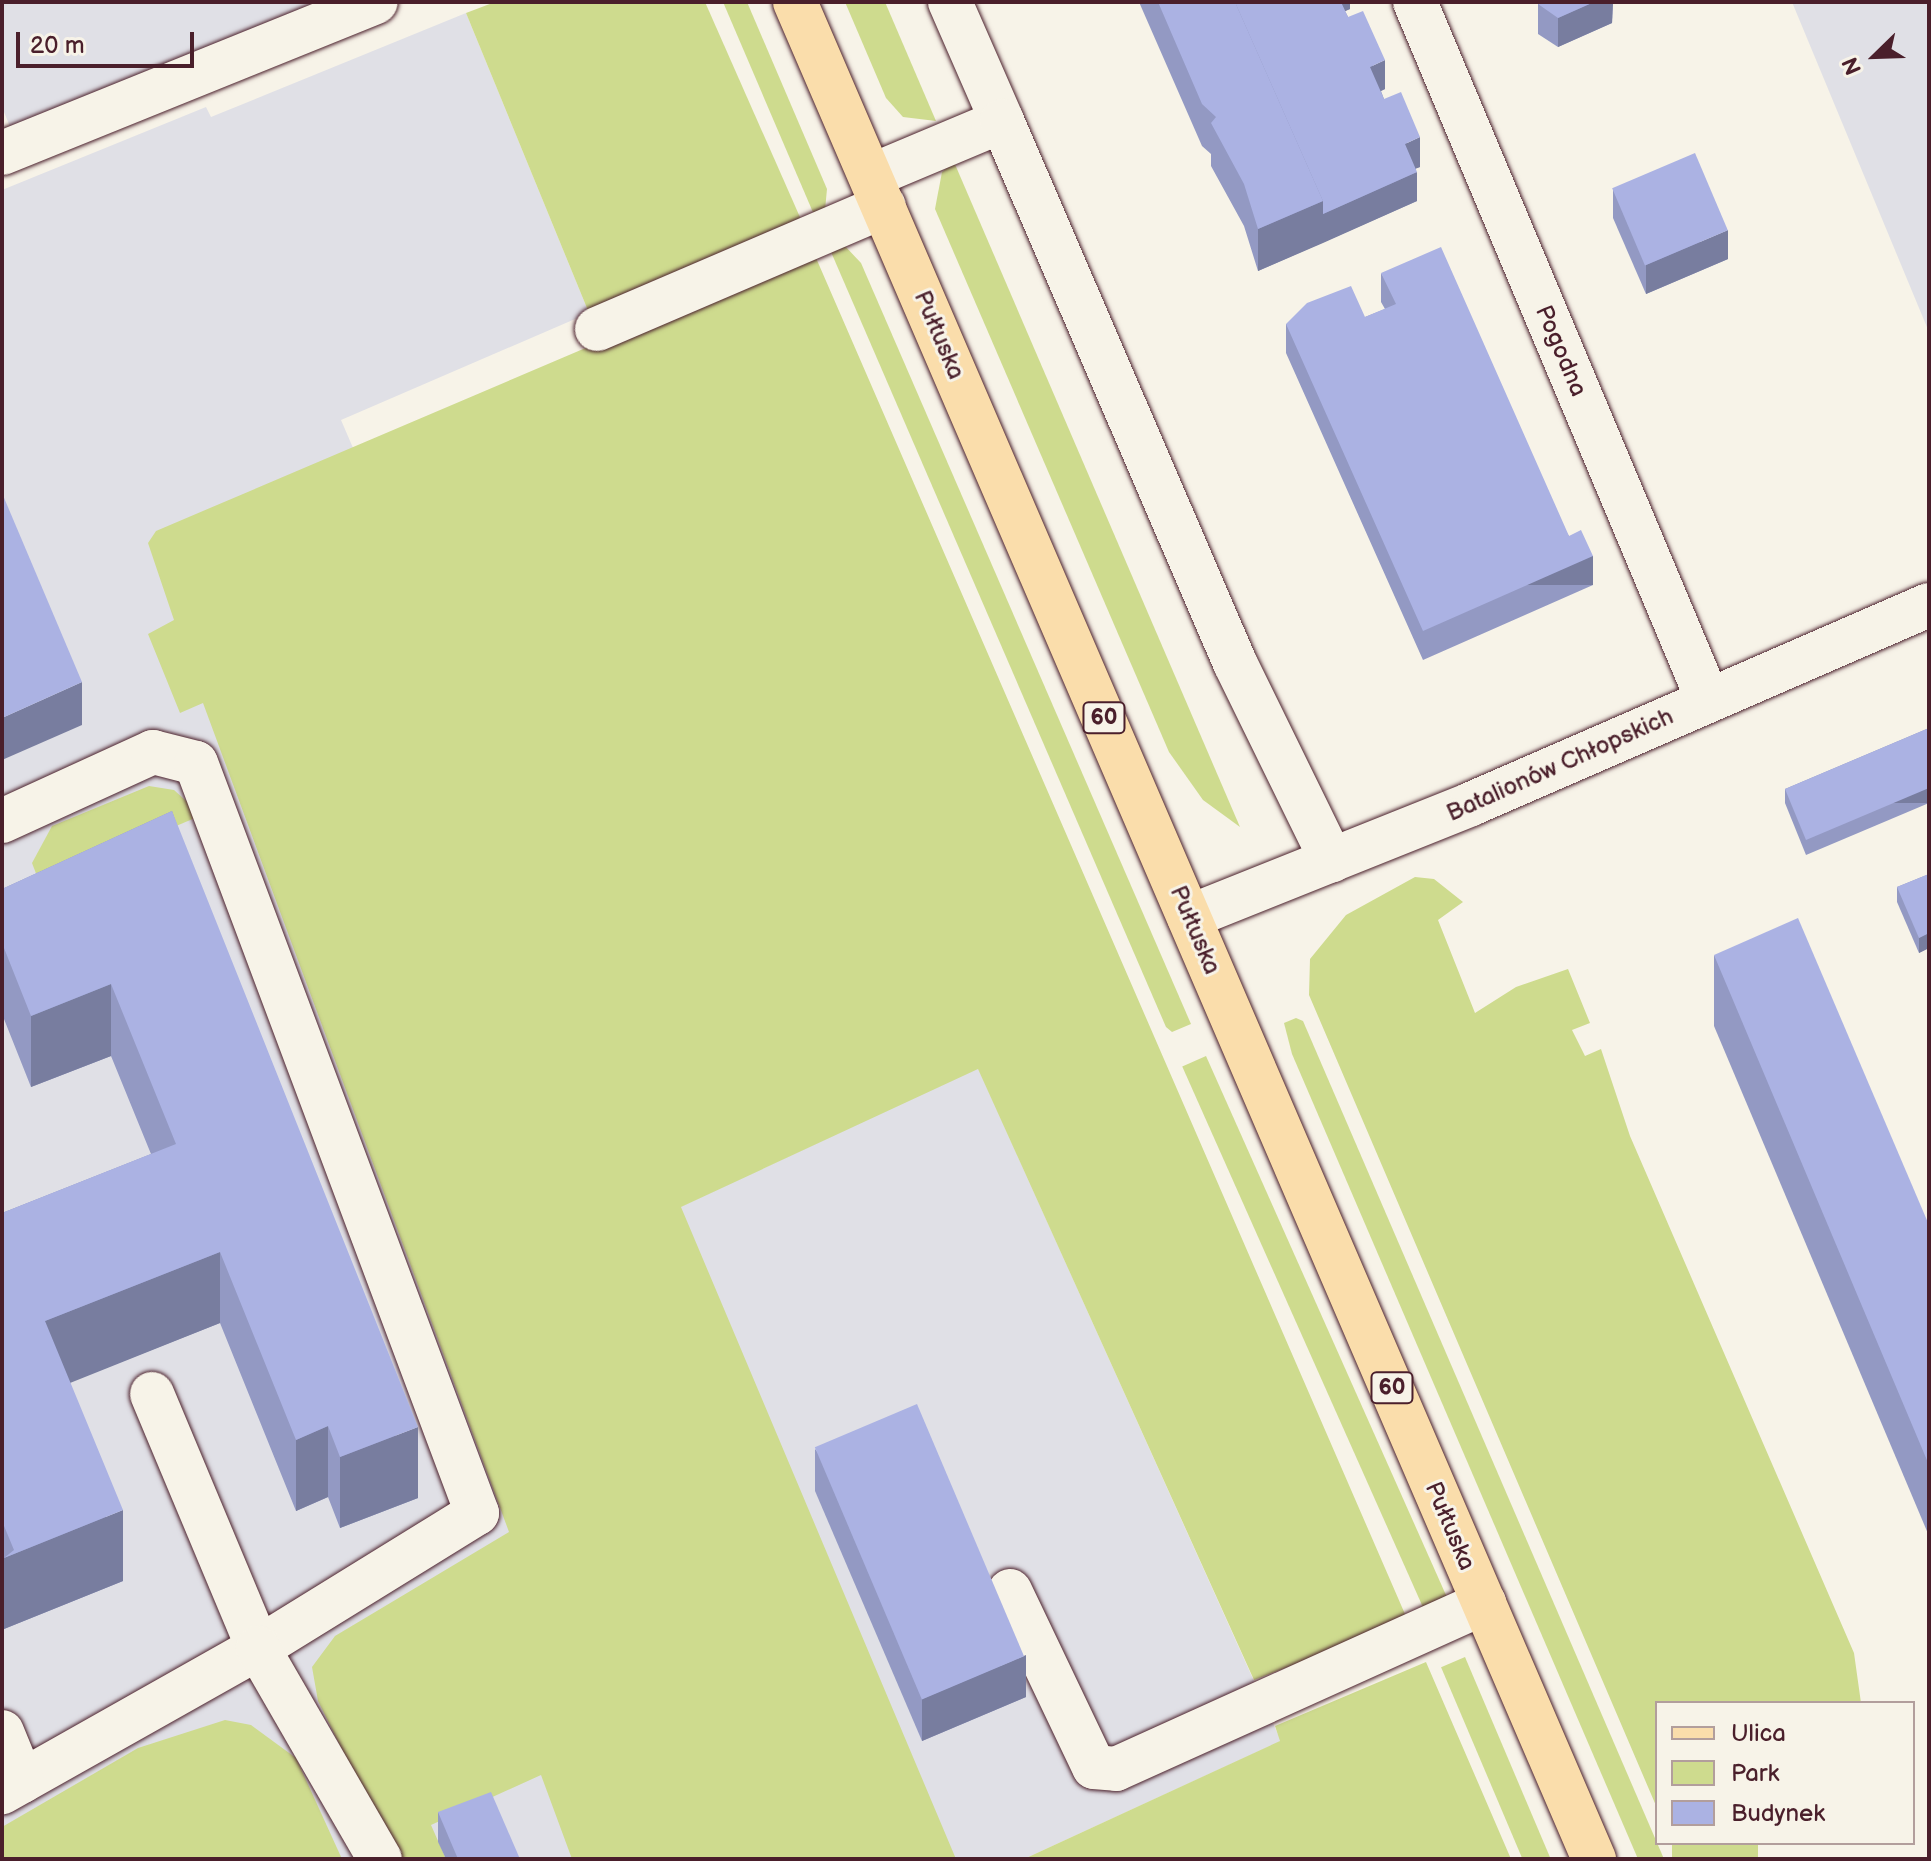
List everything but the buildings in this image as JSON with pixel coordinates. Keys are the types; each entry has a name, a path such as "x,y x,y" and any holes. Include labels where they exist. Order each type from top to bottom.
{"main road":[{"name":"Pułtuska","path":"795,2 1594,1859"}],"street":[{"path":"2,153 376,2"},
{"path":"950,2 1235,663 1332,861"},
{"name":"Pogodna","path":"1415,2 1708,700"},
{"path":"597,329 878,191 1002,121"},
{"name":"Batalionów Chłopskich","path":"1189,917 1332,861 1929,605"},
{"path":"2,821 153,752 196,763 477,1513 258,1648 12,1787 2,1732"},
{"path":"152,1394 258,1648 380,1859"},
{"path":"1010,1591 1094,1767 1116,1769 1484,1603"}],"shaded area":[{"path":"2,2 325,2 15,139 2,107"},
{"path":"1792,2 1929,2 1929,332 1836,108"},
{"path":"466,13 589,313 341,420 680,1207 978,1068 1281,1741 1024,1859 2,1859 2,190 206,107 211,117"}],"green space":[{"path":"495,2 705,2 803,224 589,313 466,13"},
{"path":"723,2 747,2 827,189 825,210 815,217"},
{"path":"845,2 885,2 936,121 903,117 886,98"},
{"path":"954,162 1240,827 1203,800 1169,752 935,209 942,172"},
{"path":"828,245 844,245 861,263 1191,1024 1172,1032 1166,1027"},
{"path":"813,251 1408,1621 1254,1680 978,1069 681,1207 956,1859 572,1859 541,1775 431,1825 446,1859 396,1859 318,1701 312,1667 335,1636 509,1532 203,703 180,713 148,634 174,620 148,543 156,531"},
{"path":"149,786 174,790 202,815 40,884 32,863 52,826"},
{"path":"1415,877 1434,879 1463,902 1438,920 1475,1013 1516,987 1568,969 1590,1023 1572,1030 1585,1056 1601,1049 1630,1136 1854,1653 1861,1701 1655,1701 1655,1803 1309,995 1310,959 1346,915"},
{"path":"1296,1018 1303,1021 1655,1838 1655,1845 1658,1845 1664,1859 1638,1859 1292,1054 1284,1023"},
{"path":"1206,1056 1446,1596 1423,1606 1182,1067"},
{"path":"1465,1657 1551,1859 1522,1859 1441,1667"},
{"path":"1426,1662 1511,1859 1024,1859 1280,1741 1275,1726"},
{"path":"225,1720 251,1725 296,1758 342,1859 2,1859 2,1827 138,1748"},
{"path":"1672,1845 1758,1845 1758,1859 1672,1859"}]}
